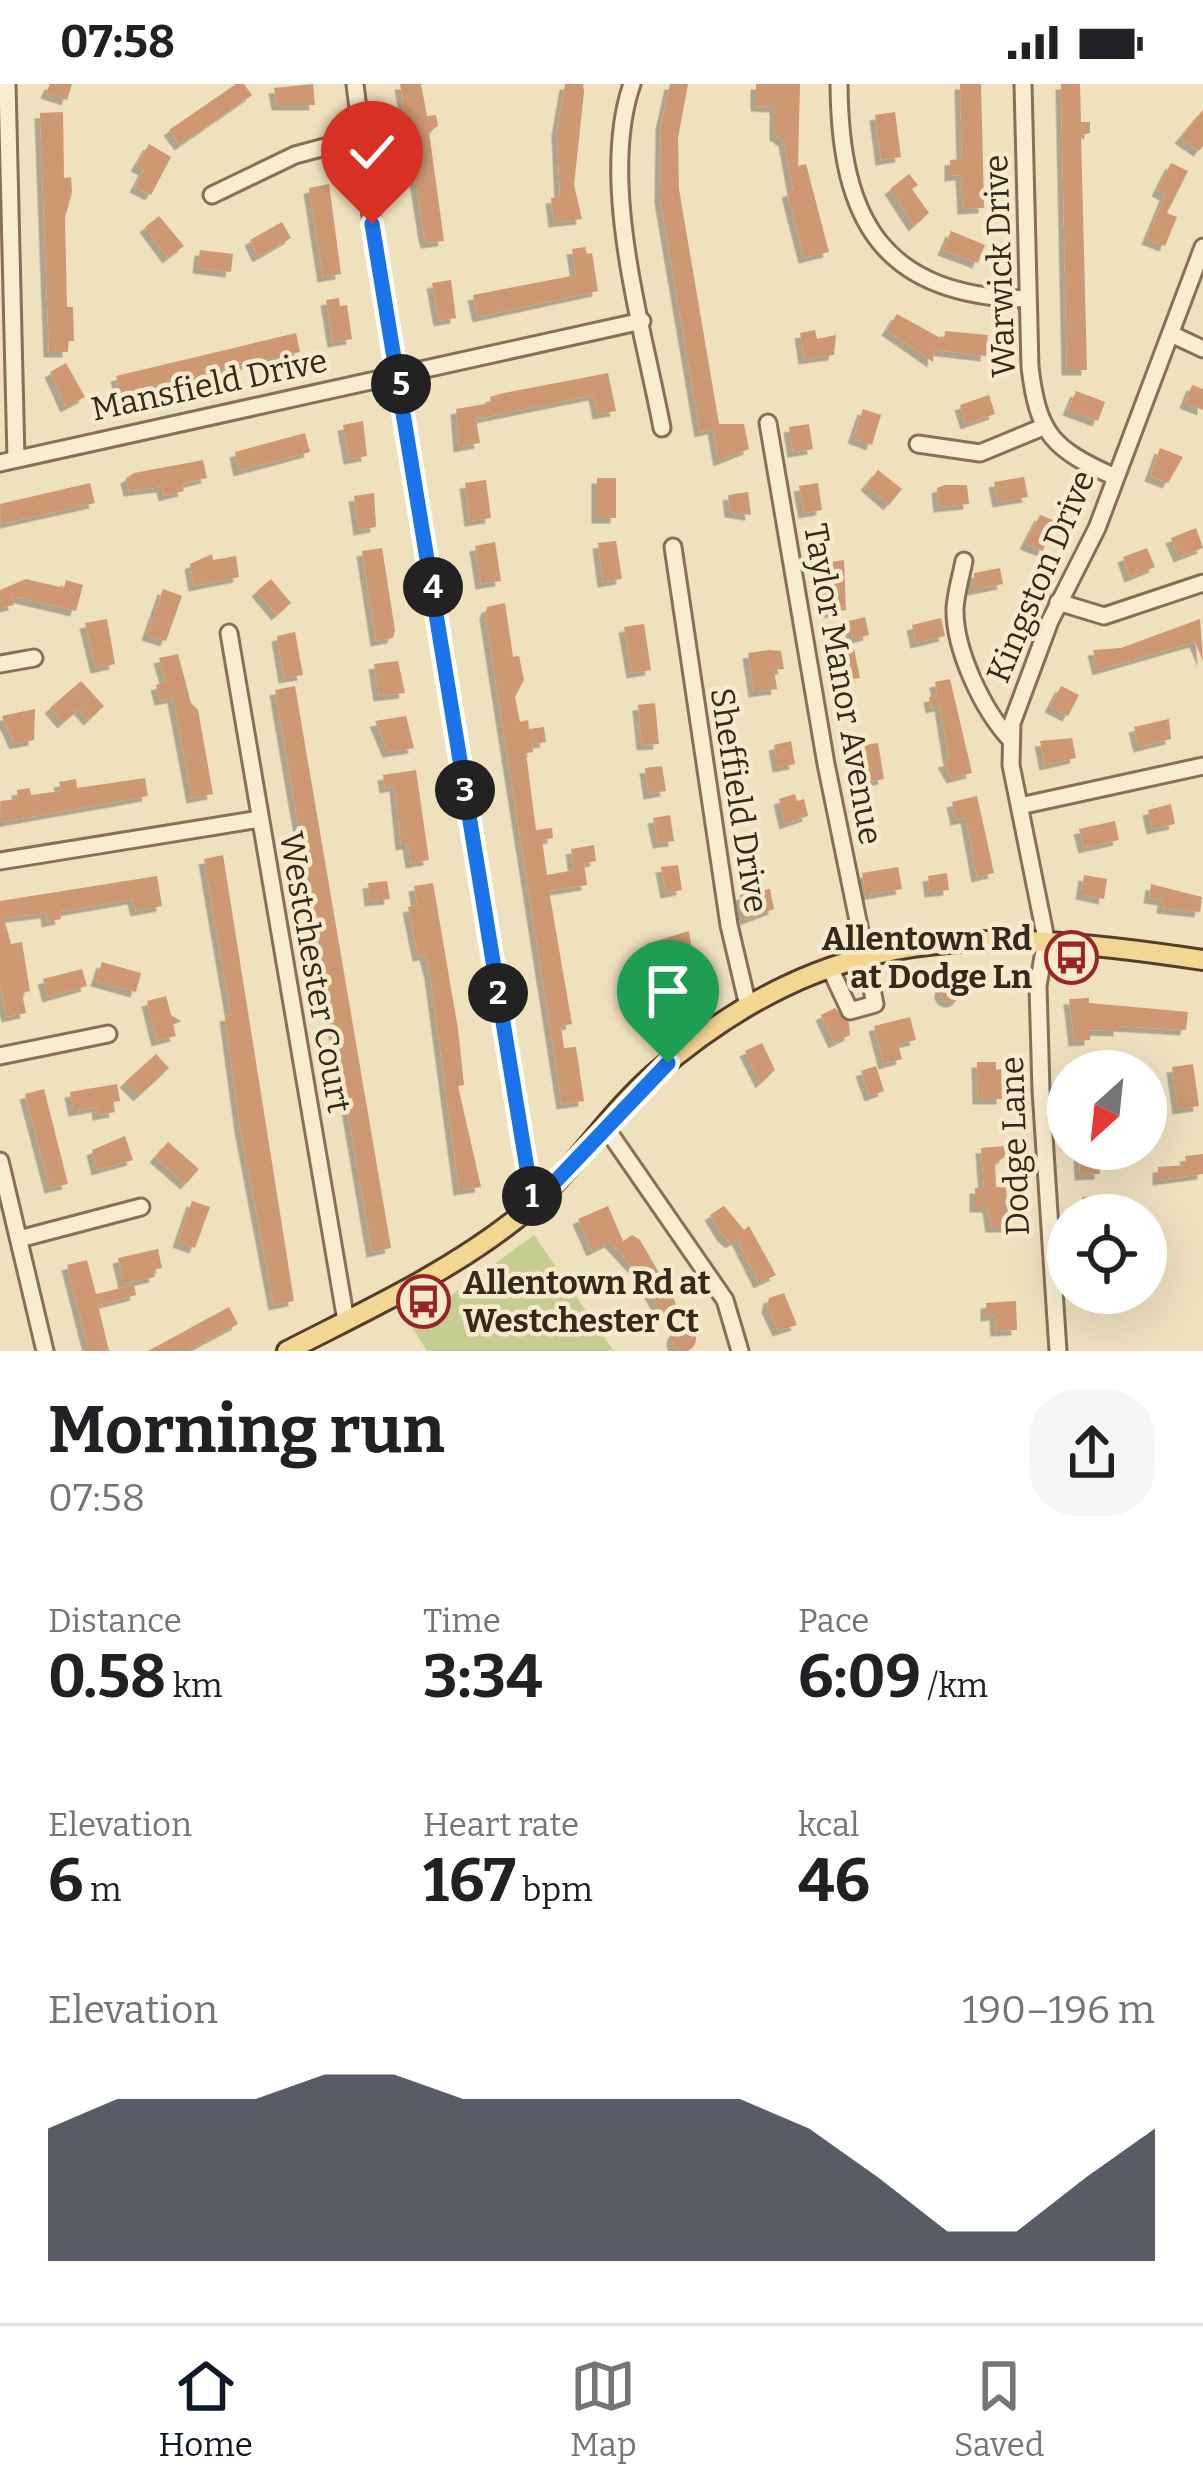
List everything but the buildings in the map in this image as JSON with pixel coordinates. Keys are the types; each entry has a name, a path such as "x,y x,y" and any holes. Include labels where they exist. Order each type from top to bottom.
{"main road":[{"path":"287,1351 461,1258 533,1205 650,1078 748,1006 830,968 865,956 970,938 1046,939 1203,960"}],"street":[{"path":"7,84 8,461"},
{"path":"356,84 533,1205"},
{"path":"632,84 622,112 619,153 662,428"},
{"path":"838,84 849,174 865,218 885,248 916,276 940,289 976,298 1028,299"},
{"name":"Warwick Drive","path":"1023,84 1030,367 1042,427"},
{"path":"212,195 295,155 362,137"},
{"name":"Kingston Drive","path":"1046,939 1010,739 1025,679 1058,602 1089,546 1203,248"},
{"name":"Mansfield Drive","path":"8,461 642,321"},
{"path":"1171,334 1203,349"},
{"name":"Taylor Manor Avenue","path":"768,423 874,1004 850,1011 830,968"},
{"path":"918,443 980,453 1042,427 1060,448 1115,477"},
{"name":"Sheffield Drive","path":"673,547 729,926 748,1006"},
{"path":"964,561 955,609 958,633 991,719 1010,739"},
{"path":"1058,602 1103,616 1203,583"},
{"name":"Westchester Court","path":"229,633 346,1321"},
{"path":"0,664 34,658"},
{"path":"1020,806 1203,766"},
{"path":"0,861 260,819"},
{"name":"Dodge Lane","path":"1046,939 1038,986 1041,1090 1058,1351"},
{"path":"0,1056 109,1034"},
{"path":"606,1128 725,1300 740,1351"},
{"path":"0,1161 45,1351"},
{"path":"19,1239 141,1207"}],"green space":[{"path":"534,1235 614,1351 427,1351 411,1325"}],"place":[{"name":"Allentown Rd at Dodge Ln","path":"1071,957"},
{"name":"Allentown Rd at Westchester Ct","path":"424,1301"}],"route":[{"path":"372,224 533,1205 668,1063"}]}
